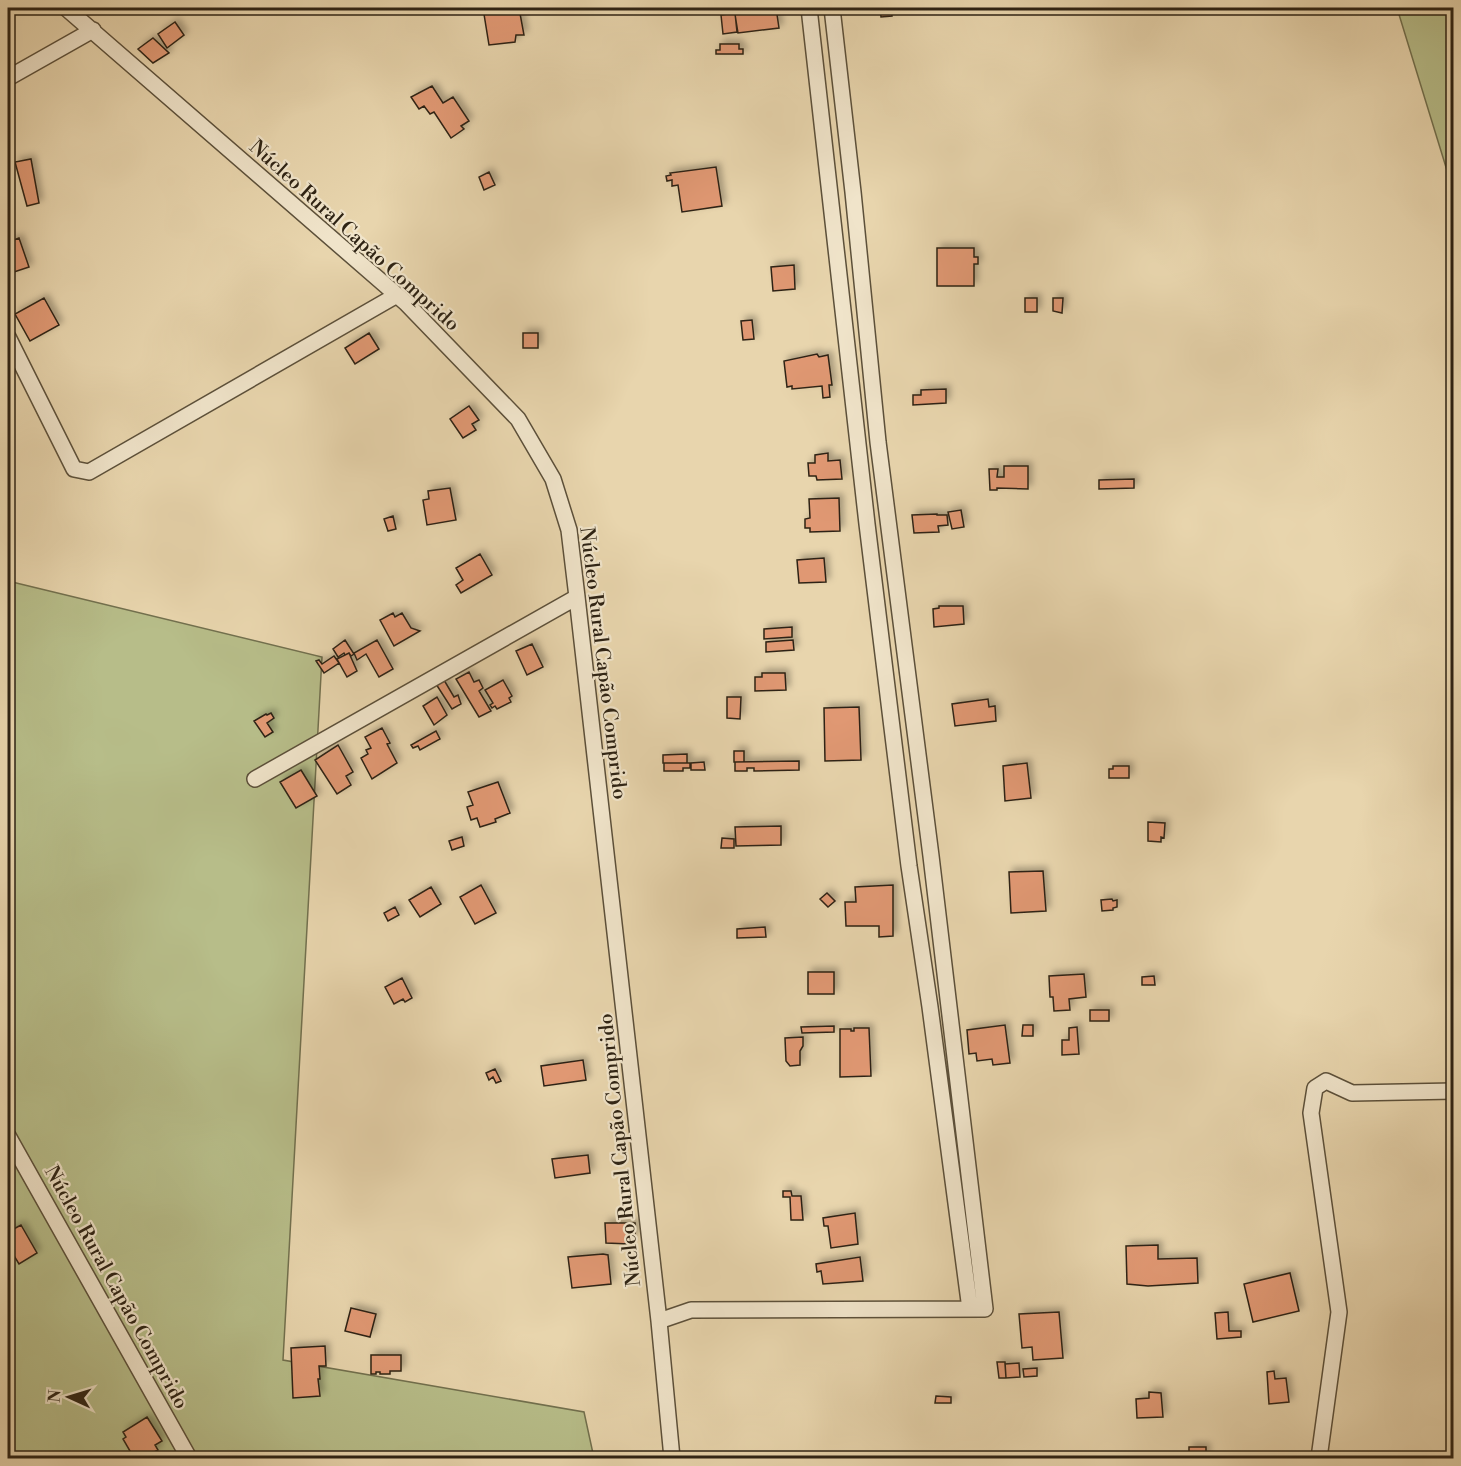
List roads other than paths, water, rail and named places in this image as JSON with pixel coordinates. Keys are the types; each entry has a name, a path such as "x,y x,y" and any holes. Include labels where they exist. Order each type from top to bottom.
{"street":[{"name":"Núcleo Rural Capão Comprido","path":"66,8 397,295 518,419 553,478 568,530 577,597 659,1321 672,1458"},
{"path":"809,8 867,524 898,774 977,1309"},
{"path":"832,8 878,442 920,771 977,1309"},
{"path":"8,78 93,30"},
{"path":"827,157 849,154"},
{"path":"8,337 74,469 88,472 397,295"},
{"path":"255,779 577,597"},
{"path":"898,774 920,771"},
{"path":"1319,1458 1339,1312 1311,1113 1315,1088 1326,1081 1352,1093 1454,1091"},
{"name":"Núcleo Rural Capão Comprido","path":"8,1136 189,1458"},
{"path":"659,1321 691,1310 977,1309"}]}
